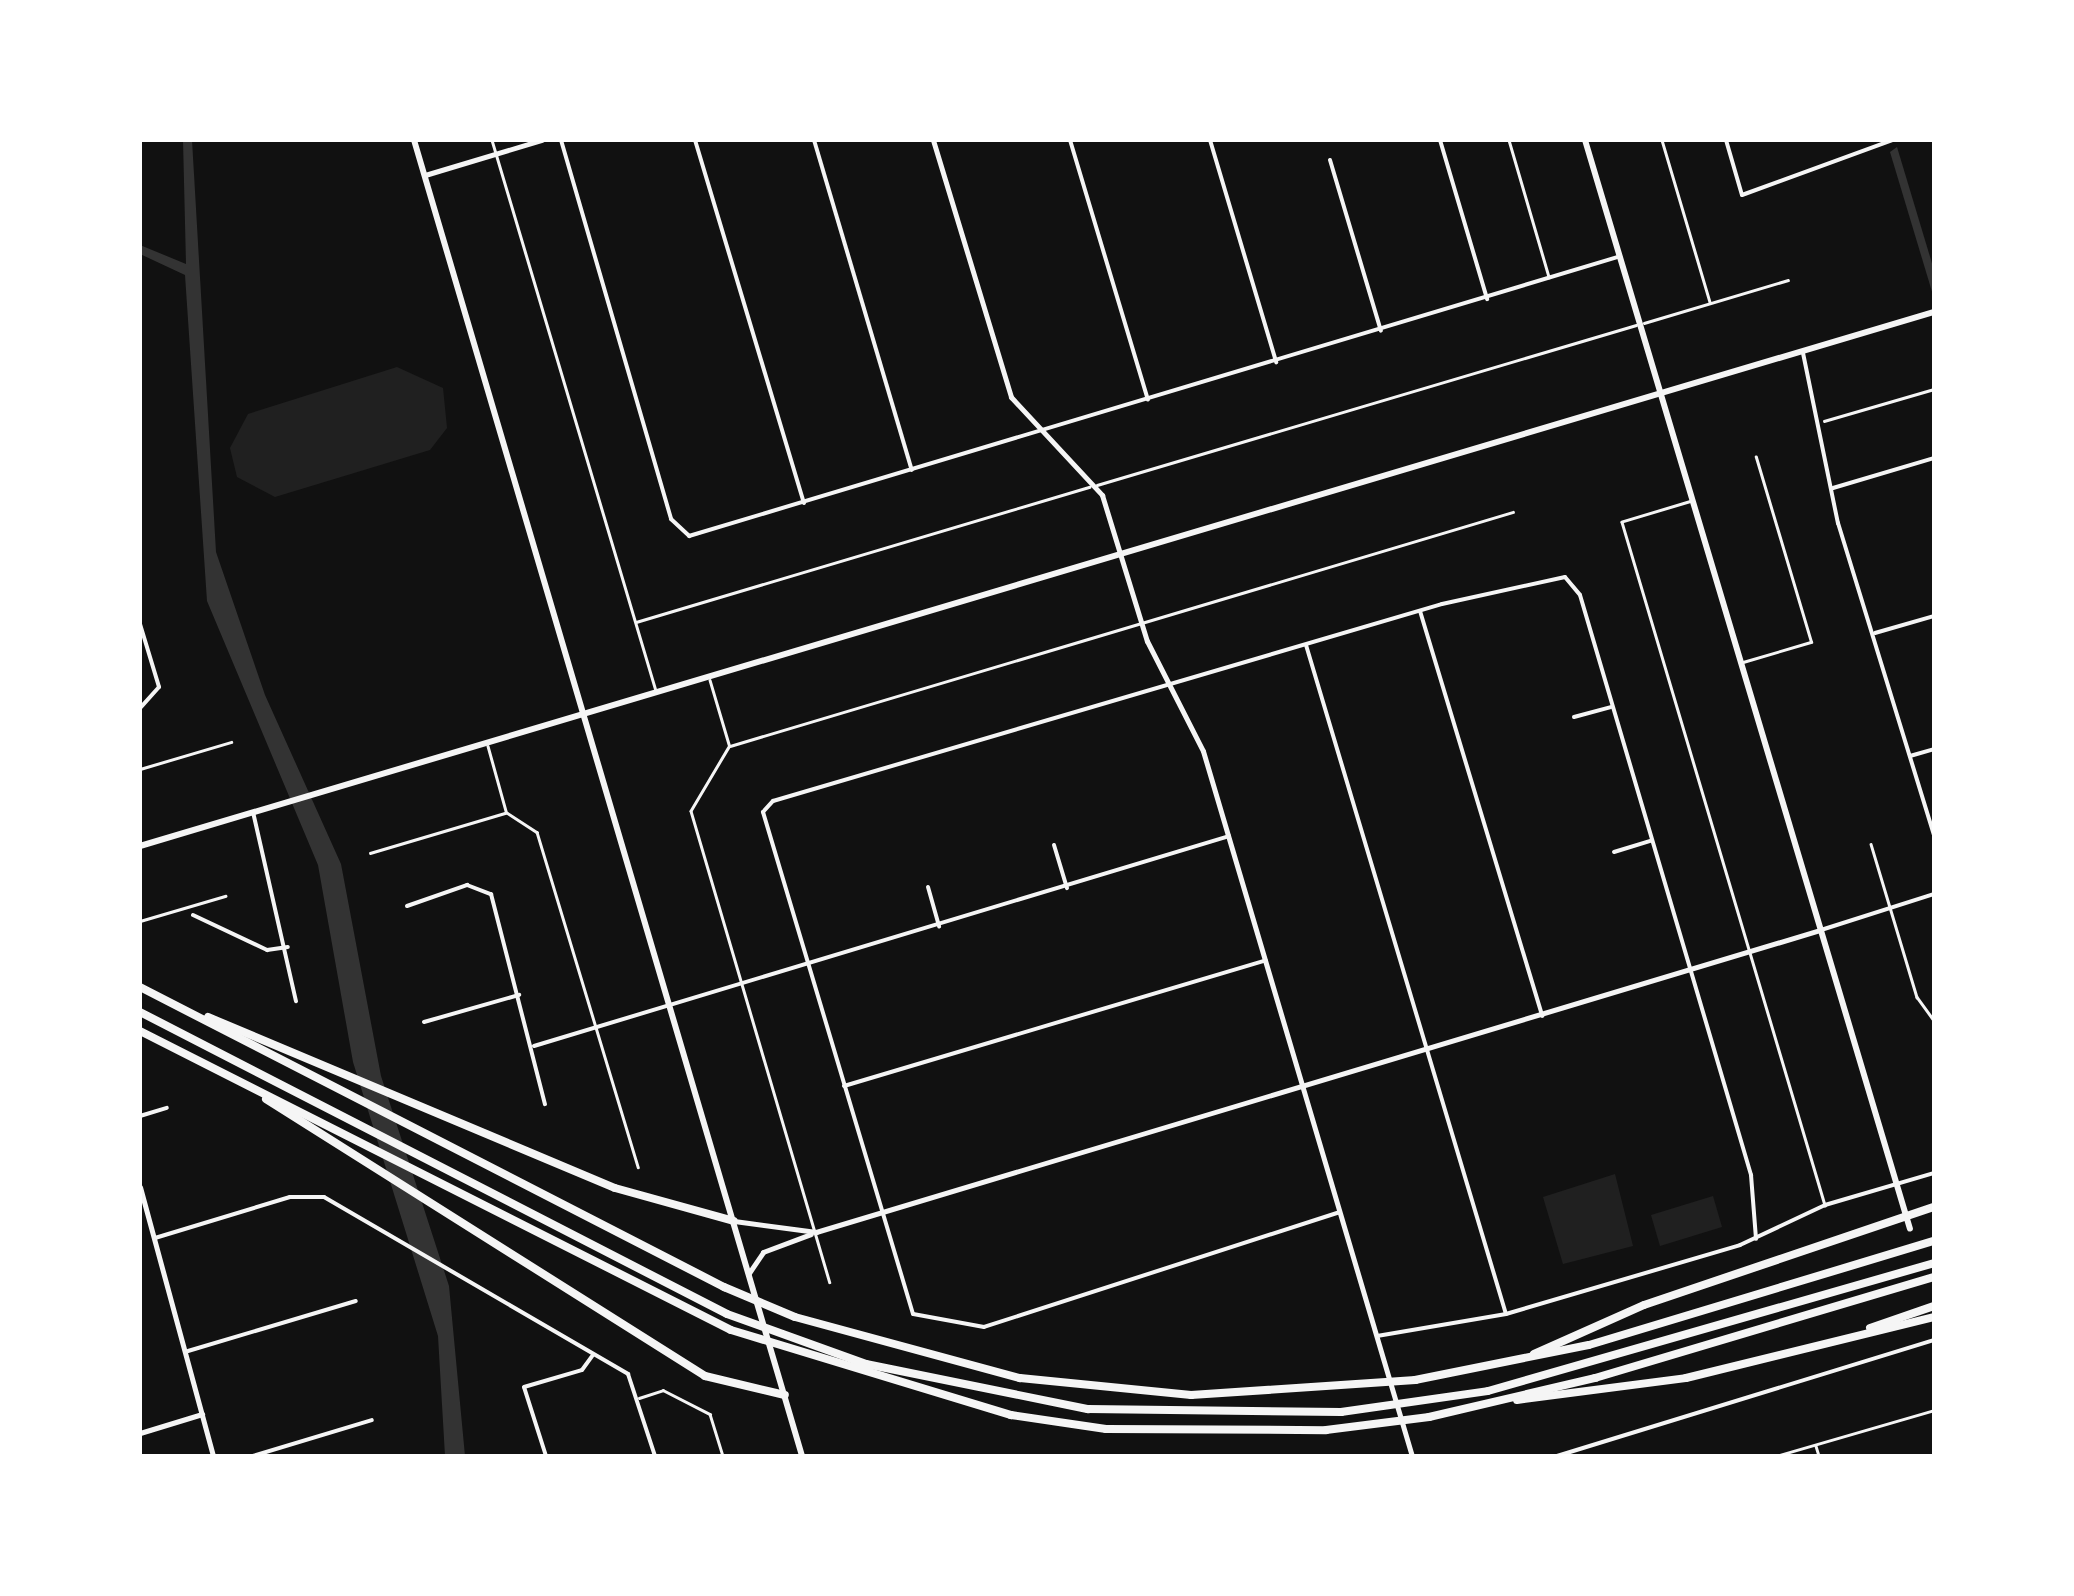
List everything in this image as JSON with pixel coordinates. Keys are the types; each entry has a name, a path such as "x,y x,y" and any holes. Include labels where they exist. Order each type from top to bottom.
{"highway":[{"path":"140,987 724,1288 795,1317 1020,1378 1191,1395 1324,1392 1415,1380 1511,1364 1934,1241"},
{"path":"174,1004 324,1062 652,1202 734,1220"},
{"path":"140,1012 728,1314 802,1343 964,1389 1088,1409 1212,1417 1423,1402 1596,1364 1934,1263"},
{"path":"140,1031 731,1330 808,1360 1010,1415 1106,1428 1376,1424 1429,1417 1934,1276"},
{"path":"242,1082 334,1147 458,1226 705,1376 785,1395"},
{"path":"1511,1364 1644,1305 1934,1207"},
{"path":"1814,1346 1934,1306"},
{"path":"1476,1406 1686,1378 1934,1316"}],"main road":[{"path":"414,140 802,1456"},
{"path":"1585,140 1910,1229"},
{"path":"140,846 1934,312"}],"street":[{"path":"424,176 542,140"},
{"path":"561,140 682,533 804,503 1620,256"},
{"path":"695,140 804,503"},
{"path":"814,140 912,470"},
{"path":"933,140 1004,380 1040,432 1096,485 1122,554 1142,624 1168,685 1204,751 1412,1456"},
{"path":"1070,140 1148,400"},
{"path":"1210,140 1276,362"},
{"path":"1440,140 1487,299"},
{"path":"1726,140 1742,195 1892,140"},
{"path":"1330,160 1381,331"},
{"path":"1803,351 1824,422 1833,488 1934,834"},
{"path":"1833,488 1934,458"},
{"path":"1340,1212 984,1327 908,1308 764,812 773,801 1420,611 1565,576 1576,585 1751,1175 1756,1239"},
{"path":"1420,611 1542,1016"},
{"path":"1875,633 1934,616"},
{"path":"140,624 156,698 140,708"},
{"path":"1306,645 1506,1314"},
{"path":"1574,717 1611,706"},
{"path":"1910,756 1934,748"},
{"path":"253,812 288,947 296,1001"},
{"path":"534,1046 1067,888 1228,836"},
{"path":"1614,852 1650,841"},
{"path":"1054,846 1067,888"},
{"path":"928,887 939,926"},
{"path":"407,906 485,888 534,1046 545,1104"},
{"path":"750,1274 764,1252 816,1232 1750,954 1934,894"},
{"path":"193,914 267,950 288,947"},
{"path":"842,1087 1266,960"},
{"path":"424,1022 518,995"},
{"path":"140,1116 167,1108"},
{"path":"1378,1336 1506,1314 1756,1239 1825,1205 1934,1173"},
{"path":"140,1187 188,1351 212,1456"},
{"path":"155,1238 308,1193 628,1374 654,1456"},
{"path":"734,1220 816,1232"},
{"path":"188,1351 356,1301"},
{"path":"1556,1456 1934,1340"},
{"path":"546,1456 524,1387 582,1370 593,1355"},
{"path":"140,1433 202,1414"},
{"path":"253,1456 372,1420"}],"lane":[{"path":"492,140 656,692"},
{"path":"1509,140 1550,278"},
{"path":"1662,140 1710,303"},
{"path":"636,622 1788,280"},
{"path":"1824,422 1934,388"},
{"path":"1741,662 1811,642 1756,457"},
{"path":"1693,500 1622,522 1825,1205"},
{"path":"830,1282 690,810 730,746 1514,512"},
{"path":"709,677 730,746"},
{"path":"140,769 231,742"},
{"path":"487,742 506,812 537,832 638,1167"},
{"path":"370,853 506,812"},
{"path":"1871,844 1917,997 1934,1020"},
{"path":"140,922 225,896"},
{"path":"637,1398 662,1390 710,1414 722,1456"},
{"path":"1776,1456 1934,1410"},
{"path":"1816,1444 1819,1456"}],"shaded area":[{"path":"183,140 192,140 216,552 265,695 341,864 381,1076 449,1286 465,1456 445,1456 438,1336 353,1062 318,865 207,601 185,275 140,254 140,245 186,264"},
{"path":"1897,147 1934,270 1933,295 1890,152"},
{"path":"397,367 443,388 447,428 430,450 275,497 237,477 230,448 248,414"},
{"path":"1615,1174 1633,1246 1563,1264 1543,1197"},
{"path":"1713,1196 1722,1227 1660,1246 1651,1215"}]}
